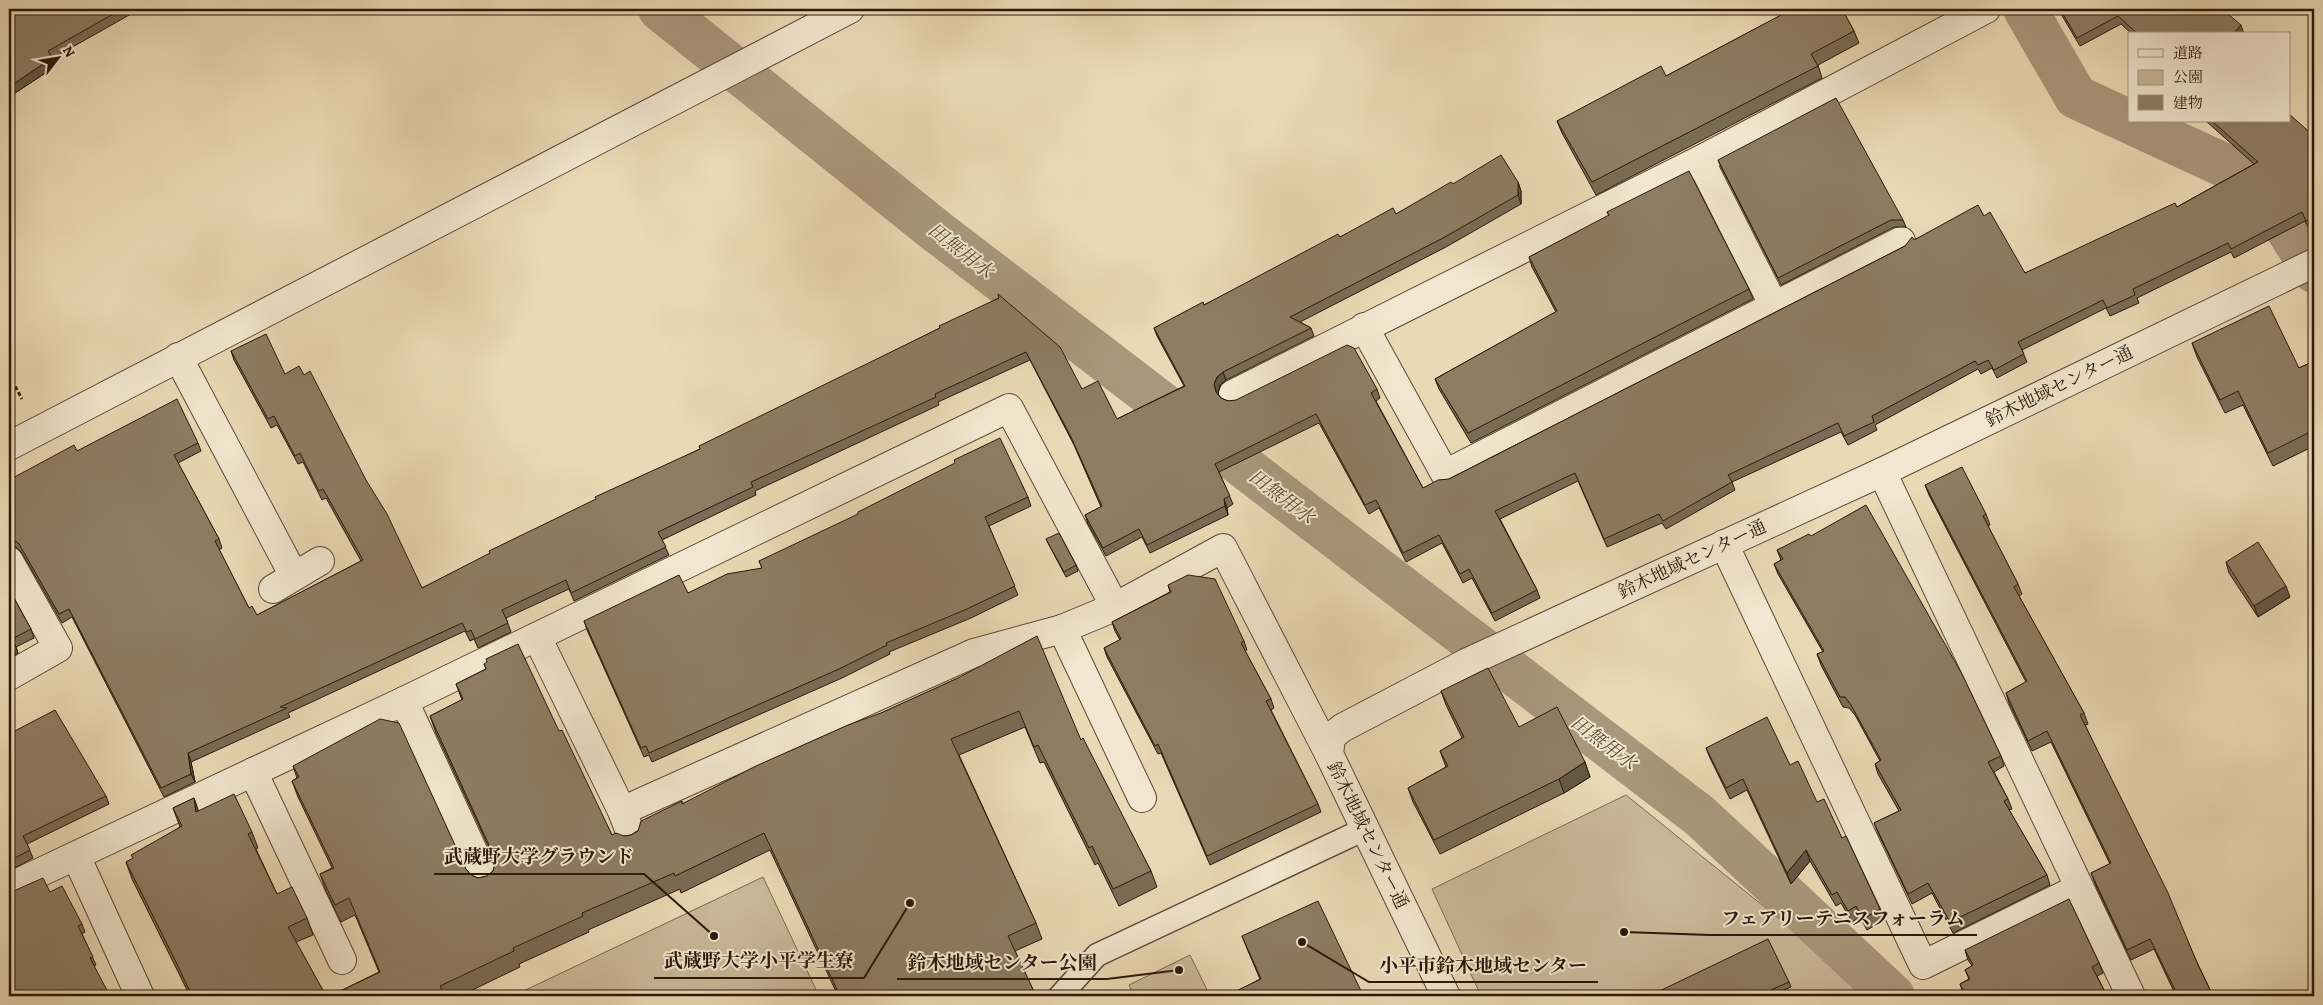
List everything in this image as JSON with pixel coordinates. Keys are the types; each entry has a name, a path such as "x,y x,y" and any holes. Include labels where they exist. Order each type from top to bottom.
{"street":[{"path":"9,446 850,9"},
{"path":"1233,394 1700,160 1986,9"},
{"path":"1700,160 1774,306"},
{"path":"1364,328 1445,474 1901,240"},
{"name":"鈴木地域センター通","path":"1446,996 1329,754 1331,737 1342,728 1466,663 1882,472 2305,267"},
{"path":"178,357 283,582 320,561"},
{"path":"9,887 404,701 1009,408 1114,606"},
{"path":"1882,472 2131,996"},
{"path":"1724,544 1923,965 2079,888"},
{"path":"622,811 974,653 1062,629 1114,606 1223,548 1329,754"},
{"path":"9,561 58,648 9,676"},
{"path":"1062,629 1142,798"},
{"path":"537,636 622,811 632,837"},
{"path":"404,701 486,879"},
{"path":"253,772 342,960"},
{"path":"76,856 140,996"}],"lane":[{"path":"1060,996 1096,955 1366,829"}],"green space":[{"path":"1626,795 1850,976 1860,996 1481,996 1432,889"},
{"path":"763,877 819,996 513,996"},
{"path":"1190,955 1210,996 1134,996 1129,985"}],"building":[{"path":"9,9 122,9 48,51 52,58 9,87"},
{"path":"1778,9 1842,9 1854,31 1811,54 1818,66 1592,182 1557,121 1661,66 1666,76 1781,15"},
{"path":"2060,9 2222,9 2241,25 2235,32 2136,32 2118,16 2077,38"},
{"path":"1836,98 1903,220 1891,220 1778,278 1718,160"},
{"path":"2290,115 2314,136 2314,217 2306,221 2302,212 2231,249 2228,243 2133,289 2135,295 2107,308 2103,300 2018,342 2024,354 1994,370 1988,360 1978,365 1975,361 1872,416 1874,422 1844,436 1838,423 1728,475 1732,482 1663,521 1659,514 1604,539 1575,473 1495,511 1537,590 1492,613 1469,569 1460,574 1439,535 1403,553 1376,500 1365,505 1316,414 1215,464 1230,496 1224,499 1225,506 1147,545 1139,529 1103,548 1085,515 1102,506 1071,437 1026,352 935,394 936,397 751,482 753,487 658,532 666,547 571,593 566,580 502,610 508,623 475,639 471,630 467,632 462,623 280,707 287,708 188,753 191,774 161,788 69,609 59,614 19,544 9,538 9,480 74,445 77,451 177,399 198,443 174,455 219,539 215,541 249,608 252,606 257,615 363,560 323,489 319,491 300,453 295,456 274,416 268,419 231,351 266,334 285,374 299,366 304,375 310,371 366,480 387,514 422,588 490,553 489,551 596,499 595,497 700,449 699,446 999,298 998,294 1060,347 1082,389 1098,381 1117,419 1185,386 1154,328 1203,302 1204,305 1338,234 1340,237 1393,208 1396,214 1451,182 1453,184 1501,155 1518,182 1518,195 1443,238 1290,317 1311,328 1223,372 1217,377 1214,384 1216,392 1221,398 1228,401 1236,400 1347,345 1354,348 1377,389 1371,393 1423,488 1438,480 1449,479 1905,246 1912,237 1914,240 1978,205 1984,216 1990,212 2025,273 2175,203 2177,207 2258,162 2213,122 2290,122"},
{"path":"1689,171 1749,289 1468,433 1435,379 1557,311 1529,257 1609,215 1607,212"},
{"path":"2269,306 2299,368 2314,361 2314,430 2268,453 2238,391 2220,400 2192,343"},
{"path":"1000,438 1028,497 985,517 1015,586 967,609 886,643 887,645 839,669 649,753 646,746 641,748 584,621 679,575 688,593 727,574 762,568 759,561 858,514 858,512 955,463 954,460"},
{"path":"1962,467 1986,514 1983,516 2018,584 2014,587 2084,713 2080,715 2168,893 2213,996 2178,996 2150,939 2127,950 2091,873 2111,863 2047,731 2028,741 2006,693 2027,681 1925,485"},
{"path":"1866,505 1962,674 2001,756 1988,762 2008,799 2004,801 2047,875 1950,922 1928,883 1908,894 1874,823 1901,810 1875,764 1881,760 1851,705 1845,697 1840,697 1817,654 1824,651 1774,564 1783,559 1777,550 1809,534 1811,536"},
{"path":"1059,533 1076,565 1064,572 1046,539"},
{"path":"2258,542 2286,586 2254,606 2226,562"},
{"path":"1188,575 1215,579 1244,641 1241,643 1271,699 1266,701 1318,804 1207,856 1158,744 1155,746 1104,648 1121,639 1112,622 1171,592 1168,585"},
{"path":"9,589 31,629 12,639 15,644 9,649"},
{"path":"1037,636 1081,740 1083,738 1151,871 1113,889 1092,846 1089,848 1038,745 1034,747 1019,711 951,739 1036,923 1008,936 1036,996 840,996 764,833 675,876 674,873 582,913 583,916 513,948 514,951 440,986 442,990 427,996 330,996 380,972 349,898 335,905 320,874 334,868 292,781 299,777 293,766 380,719 399,723 466,869 471,875 478,878 487,876 493,871 495,864 494,856 430,716 463,699 456,684 486,669 484,664 487,662 486,659 518,644 559,731 562,730 612,835 616,833 624,836 638,831 641,821 682,801 682,804 756,766 956,679"},
{"path":"1488,668 1519,727 1557,707 1585,762 1559,779 1434,840 1408,788 1448,766 1440,751 1464,737 1441,691"},
{"path":"55,710 106,796 23,836 30,850 9,861 9,734"},
{"path":"1767,717 1790,765 1798,761 1817,802 1824,799 1842,838 1846,836 1880,909 1863,919 1856,906 1848,911 1837,892 1832,895 1806,850 1787,873 1743,779 1726,788 1706,748"},
{"path":"234,794 252,832 248,834 277,894 292,887 307,918 288,927 326,996 192,996 126,862 133,858 131,855 182,826 173,808 194,798 196,812"},
{"path":"43,878 50,892 62,886 82,924 78,926 93,957 90,958 110,996 9,996 9,893"},
{"path":"2069,899 2099,963 2092,967 2107,996 1966,996 1960,984 1970,979 1965,970 1973,965 1965,950"},
{"path":"1318,901 1361,991 1350,996 1228,996 1261,979 1242,936"},
{"path":"1768,939 1789,982 1757,996 1649,996"}],"waterway":[{"name":"田無用水","path":"660,9 935,230 1700,816 1893,996"},
{"path":"2025,9 2076,97 2128,121"},
{"path":"2130,122 2256,180 2314,271"}],"place":[{"name":"武蔵野大学小平学生寮","path":"910,903"},
{"name":"フェアリーテニスフォーラム","path":"1624,932"},
{"name":"武蔵野大学グラウンド","path":"714,936"},
{"name":"小平市鈴木地域センター","path":"1302,942"},
{"name":"鈴木地域センター公園","path":"1179,970"}]}
